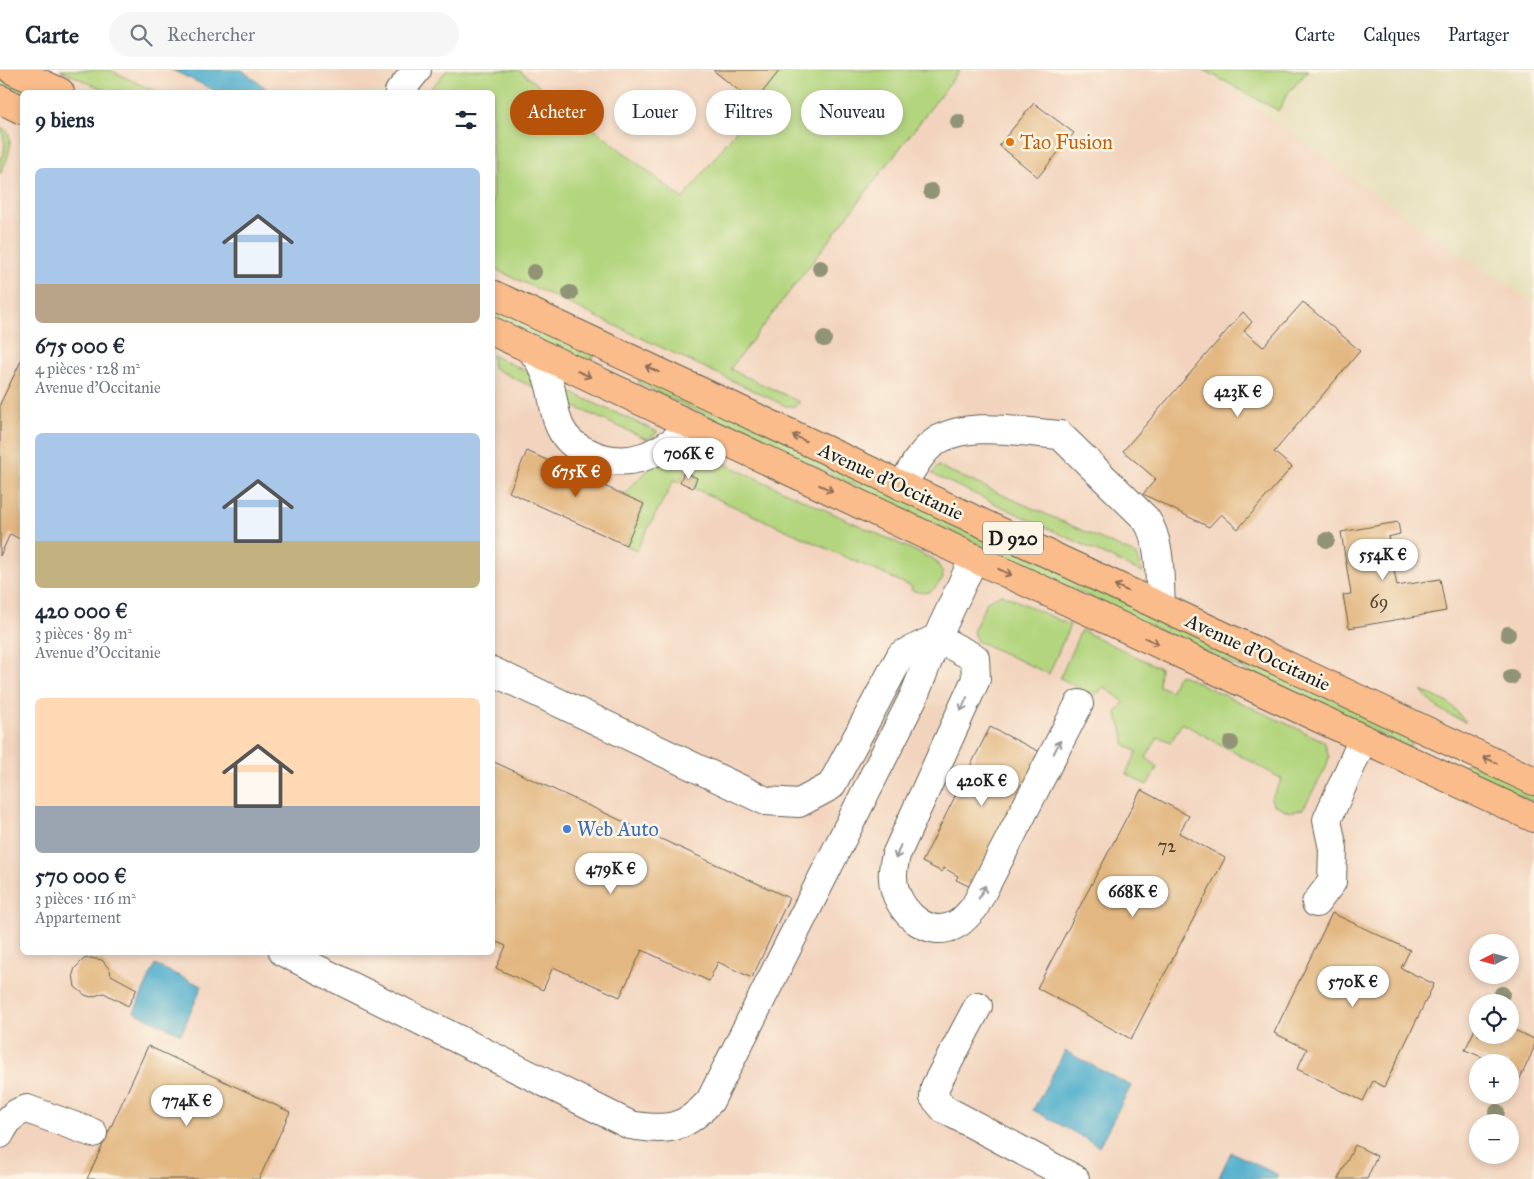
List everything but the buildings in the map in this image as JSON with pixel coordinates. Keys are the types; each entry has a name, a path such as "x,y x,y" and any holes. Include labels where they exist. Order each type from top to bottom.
{"main road":[{"path":"23,73 56,90"},
{"path":"0,99 20,109"},
{"name":"Avenue d'Occitanie","path":"495,295 1534,781"},
{"name":"Avenue d'Occitanie","path":"495,332 974,558 1534,818"}],"street":[{"path":"401,90 417,70"},
{"path":"531,349 546,372 557,418 566,437 575,446 594,456 625,462 642,458 668,445 694,426"},
{"path":"902,486 930,445 945,435 958,431 977,429 1060,435 1146,520 1152,529 1158,556 1160,606"},
{"path":"289,955 630,1125 657,1129 681,1125 698,1116 710,1102 914,696 936,638 974,558"},
{"path":"936,638 975,658 976,679 896,855 892,872 894,889 901,904 914,921 929,928 946,928 958,924 974,908 1079,704"},
{"path":"495,672 766,801 798,803 831,786 901,655 936,638"},
{"path":"1316,903 1332,882 1333,849 1327,820 1364,739"},
{"path":"978,1006 935,1087 934,1097 944,1110 1075,1179"},
{"path":"0,1134 12,1115 26,1109 92,1133"}],"shaded area":[{"path":"0,70 1204,70 1464,258 1534,303 1534,1179 0,1179"}],"green space":[{"path":"60,70 110,70 152,90 105,90"},
{"path":"447,70 519,70 544,90 510,90 510,135 602,135 683,199 733,135 791,135 791,90 764,90 780,70 960,70 730,369 800,402 794,406 786,406 495,269 495,90 430,90"},
{"path":"1204,70 1309,70 1287,94 1279,111"},
{"path":"0,77 29,90 20,90 20,99 0,89"},
{"path":"1,127 9,136 10,149 0,174 0,160 4,153 5,144"},
{"path":"495,307 595,354 590,364 495,319"},
{"path":"495,356 532,374 539,390 495,369"},
{"path":"643,372 1414,738 1409,748 638,383"},
{"path":"563,389 658,432 647,439 568,404"},
{"path":"692,449 935,560 942,571 943,578 930,592 922,593 911,590 912,587 693,488 697,478 684,472 680,482 674,480 636,551 626,545 644,504 625,496 630,487 659,460"},
{"path":"938,466 1135,554 1143,573 932,474"},
{"path":"1002,594 1070,625 1049,674 977,641 973,632 987,601"},
{"path":"1081,630 1160,668 1159,686 1171,691 1176,677 1181,675 1324,741 1329,757 1326,768 1303,809 1290,812 1273,804 1271,799 1282,779 1182,723 1171,742 1158,737 1146,758 1156,765 1157,768 1147,785 1126,774 1137,752 1124,744 1123,732 1116,713 1124,702 1104,687 1094,696 1060,678"},
{"path":"1422,691 1449,703 1466,722 1441,710"},
{"path":"1467,761 1534,792 1534,802 1463,770"}],"water":[{"path":"172,70 242,70 268,90 214,90"},
{"path":"155,965 202,986 181,1034 134,1012"},
{"path":"1065,1051 1131,1086 1099,1146 1033,1110"},
{"path":"1231,1152 1278,1175 1276,1179 1218,1179"}],"place":[{"name":"Tao Fusion","path":"1010,142"},
{"name":"Web Auto","path":"567,829"}]}
